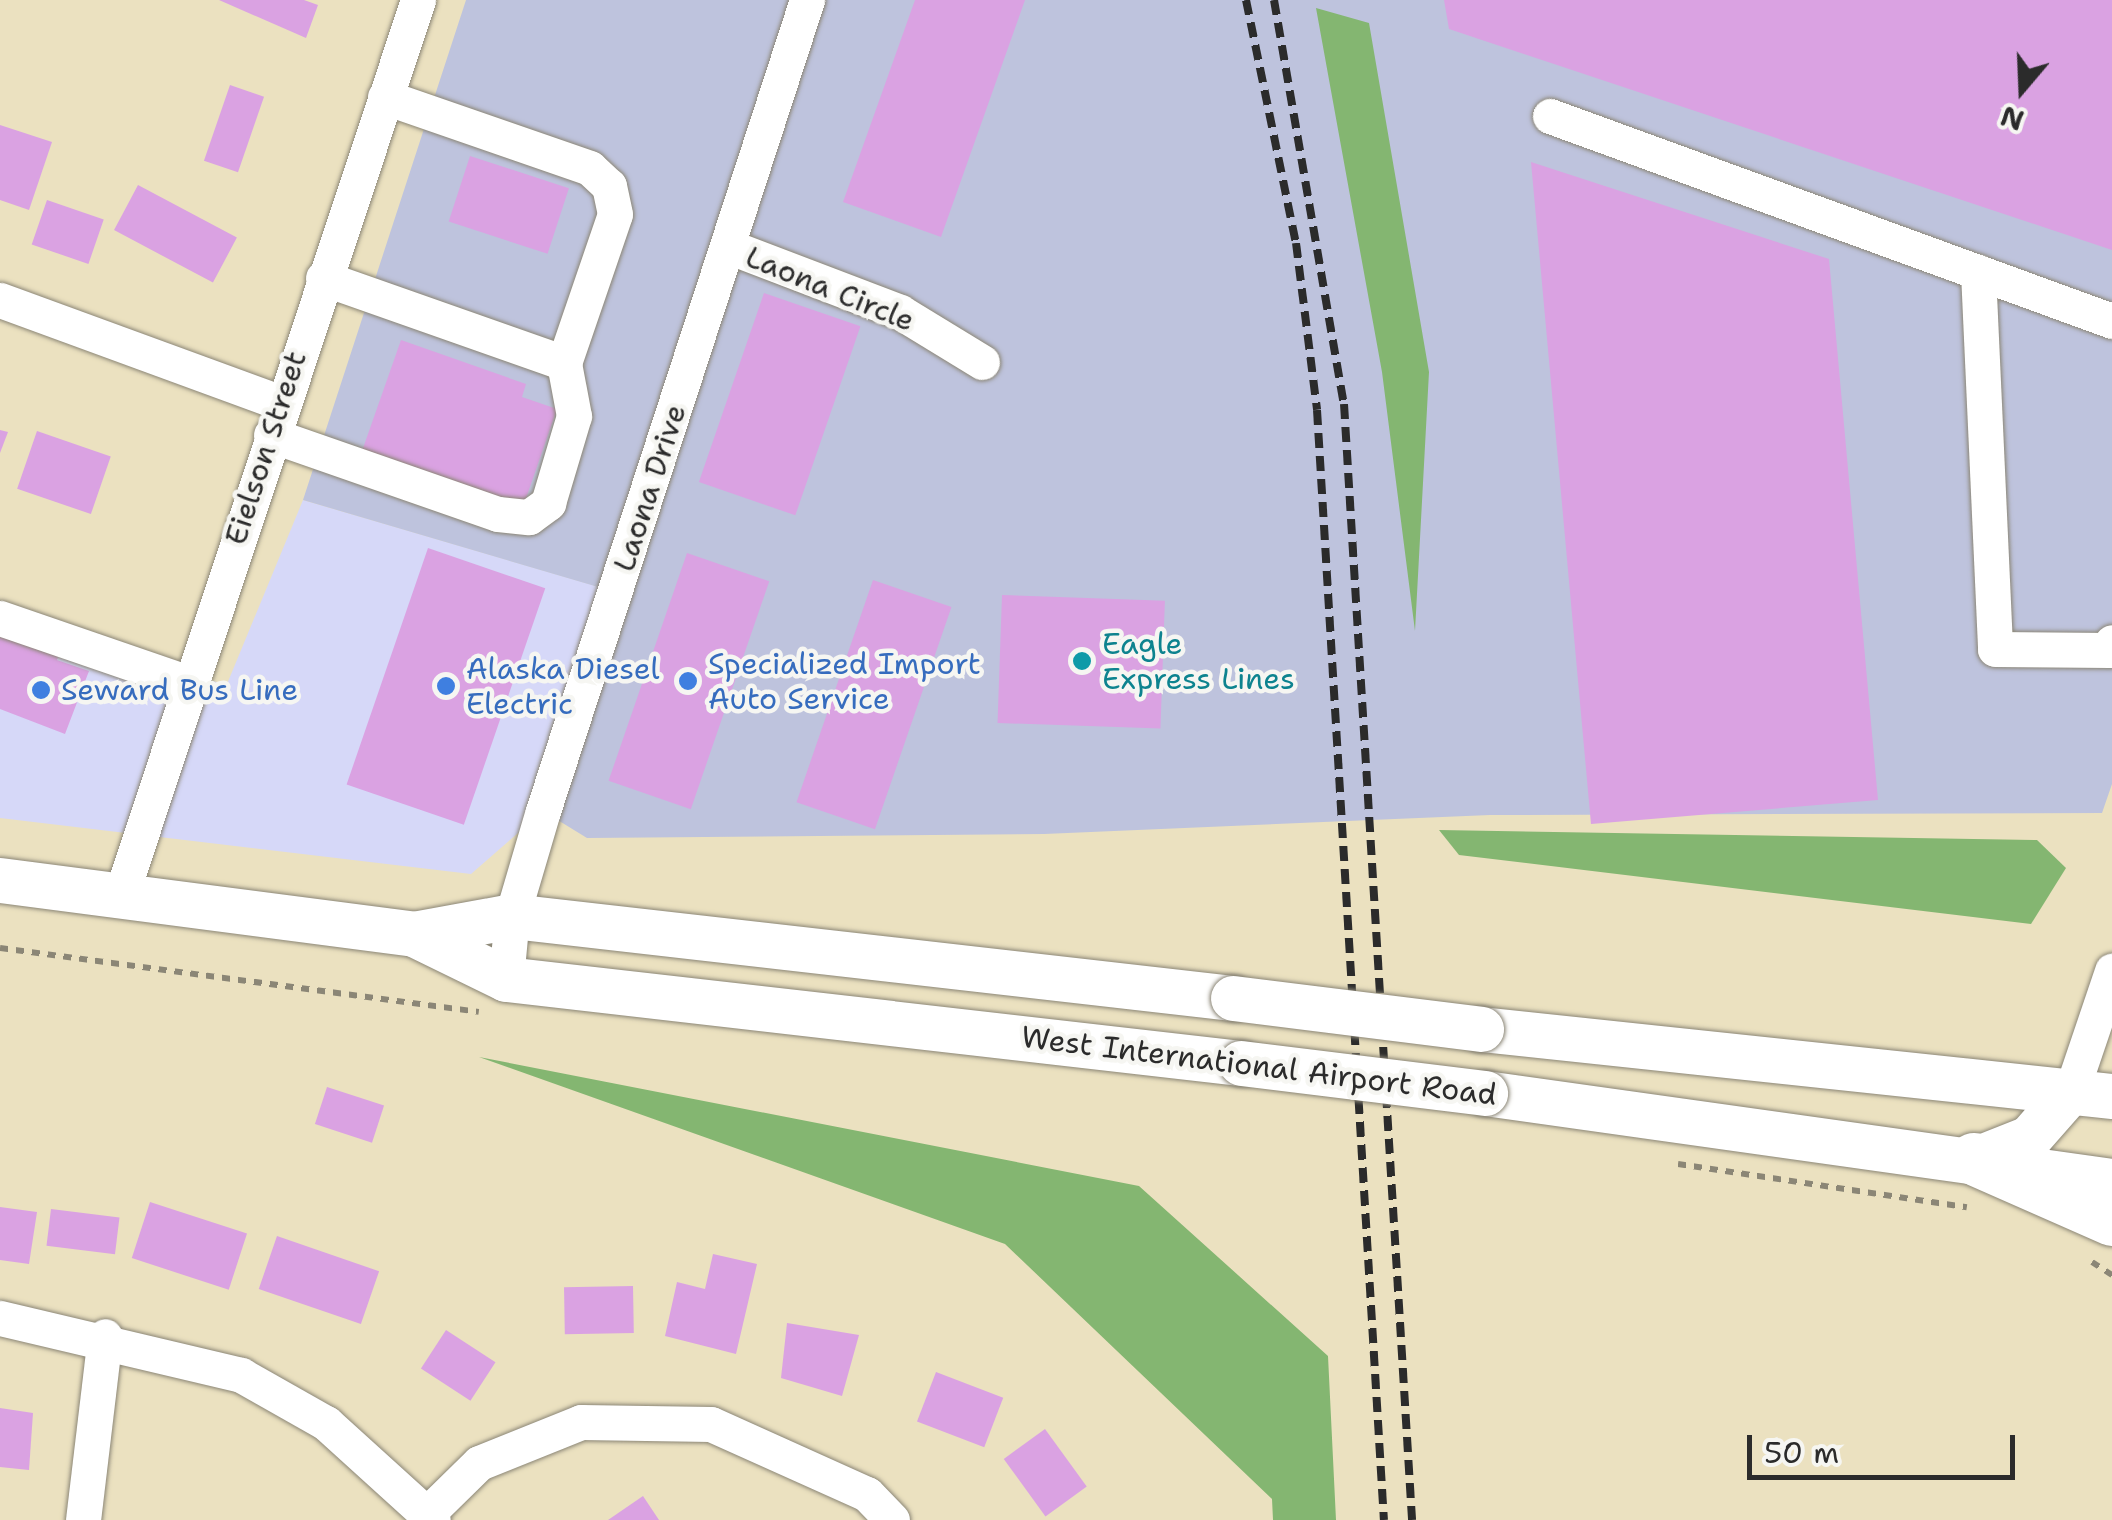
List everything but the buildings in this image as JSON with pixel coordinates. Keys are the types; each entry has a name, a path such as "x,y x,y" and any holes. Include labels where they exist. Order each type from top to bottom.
{"highway":[{"path":"1974,1160 2098,1238"}],"main road":[{"name":"West International Airport Road","path":"0,880 414,934 512,916 1481,1029 2092,1092"},
{"name":"West International Airport Road","path":"414,934 506,978 1485,1093 2112,1181"},
{"path":"1974,1160 2029,1138 2092,1092"}],"street":[{"name":"Eielson Street","path":"120,898 188,683 418,0"},
{"name":"Laona Drive","path":"506,978 512,916 807,0"},
{"path":"0,300 498,514 529,517 548,503 574,416 564,363 616,214 609,186 590,168 385,97"},
{"path":"1550,116 2112,322"},
{"name":"Laona Circle","path":"730,248 900,312 982,362"},
{"path":"1978,272 1995,649 2110,650 2112,642"},
{"path":"323,278 564,363"},
{"path":"0,618 188,683"},
{"path":"2092,1092 2112,972"},
{"path":"0,1318 105,1336 240,1375 326,1423 431,1516 480,1463 581,1422 711,1424 867,1494 892,1520"},
{"path":"83,1520 105,1336"}],"path":[{"path":"1670,1163 1980,1211"},
{"path":"2098,1238 2112,1275"}],"shaded area":[{"path":"466,0 2112,0 2112,784 2102,813 1490,815 1044,834 587,838 543,811 622,594 303,500"},
{"path":"303,500 623,594 543,811 471,874 0,818 0,615 145,668 227,684"}],"green space":[{"path":"1316,8 1369,23 1429,372 1415,631 1382,372"},
{"path":"1439,830 2037,840 2066,868 2031,924 1459,855"},
{"path":"479,1057 1139,1186 1328,1356 1336,1520 1273,1520 1272,1499 1005,1244"}],"railway":[{"path":"1246,0 1296,243 1317,410 1384,1520"},
{"path":"1274,0 1344,404 1412,1520"}],"place":[{"name":"Eagle Express Lines","path":"1082,661"},
{"name":"Specialized Import Auto Service","path":"688,681"},
{"name":"Alaska Diesel Electric","path":"446,686"},
{"name":"Seward Bus Line","path":"41,690"}]}
